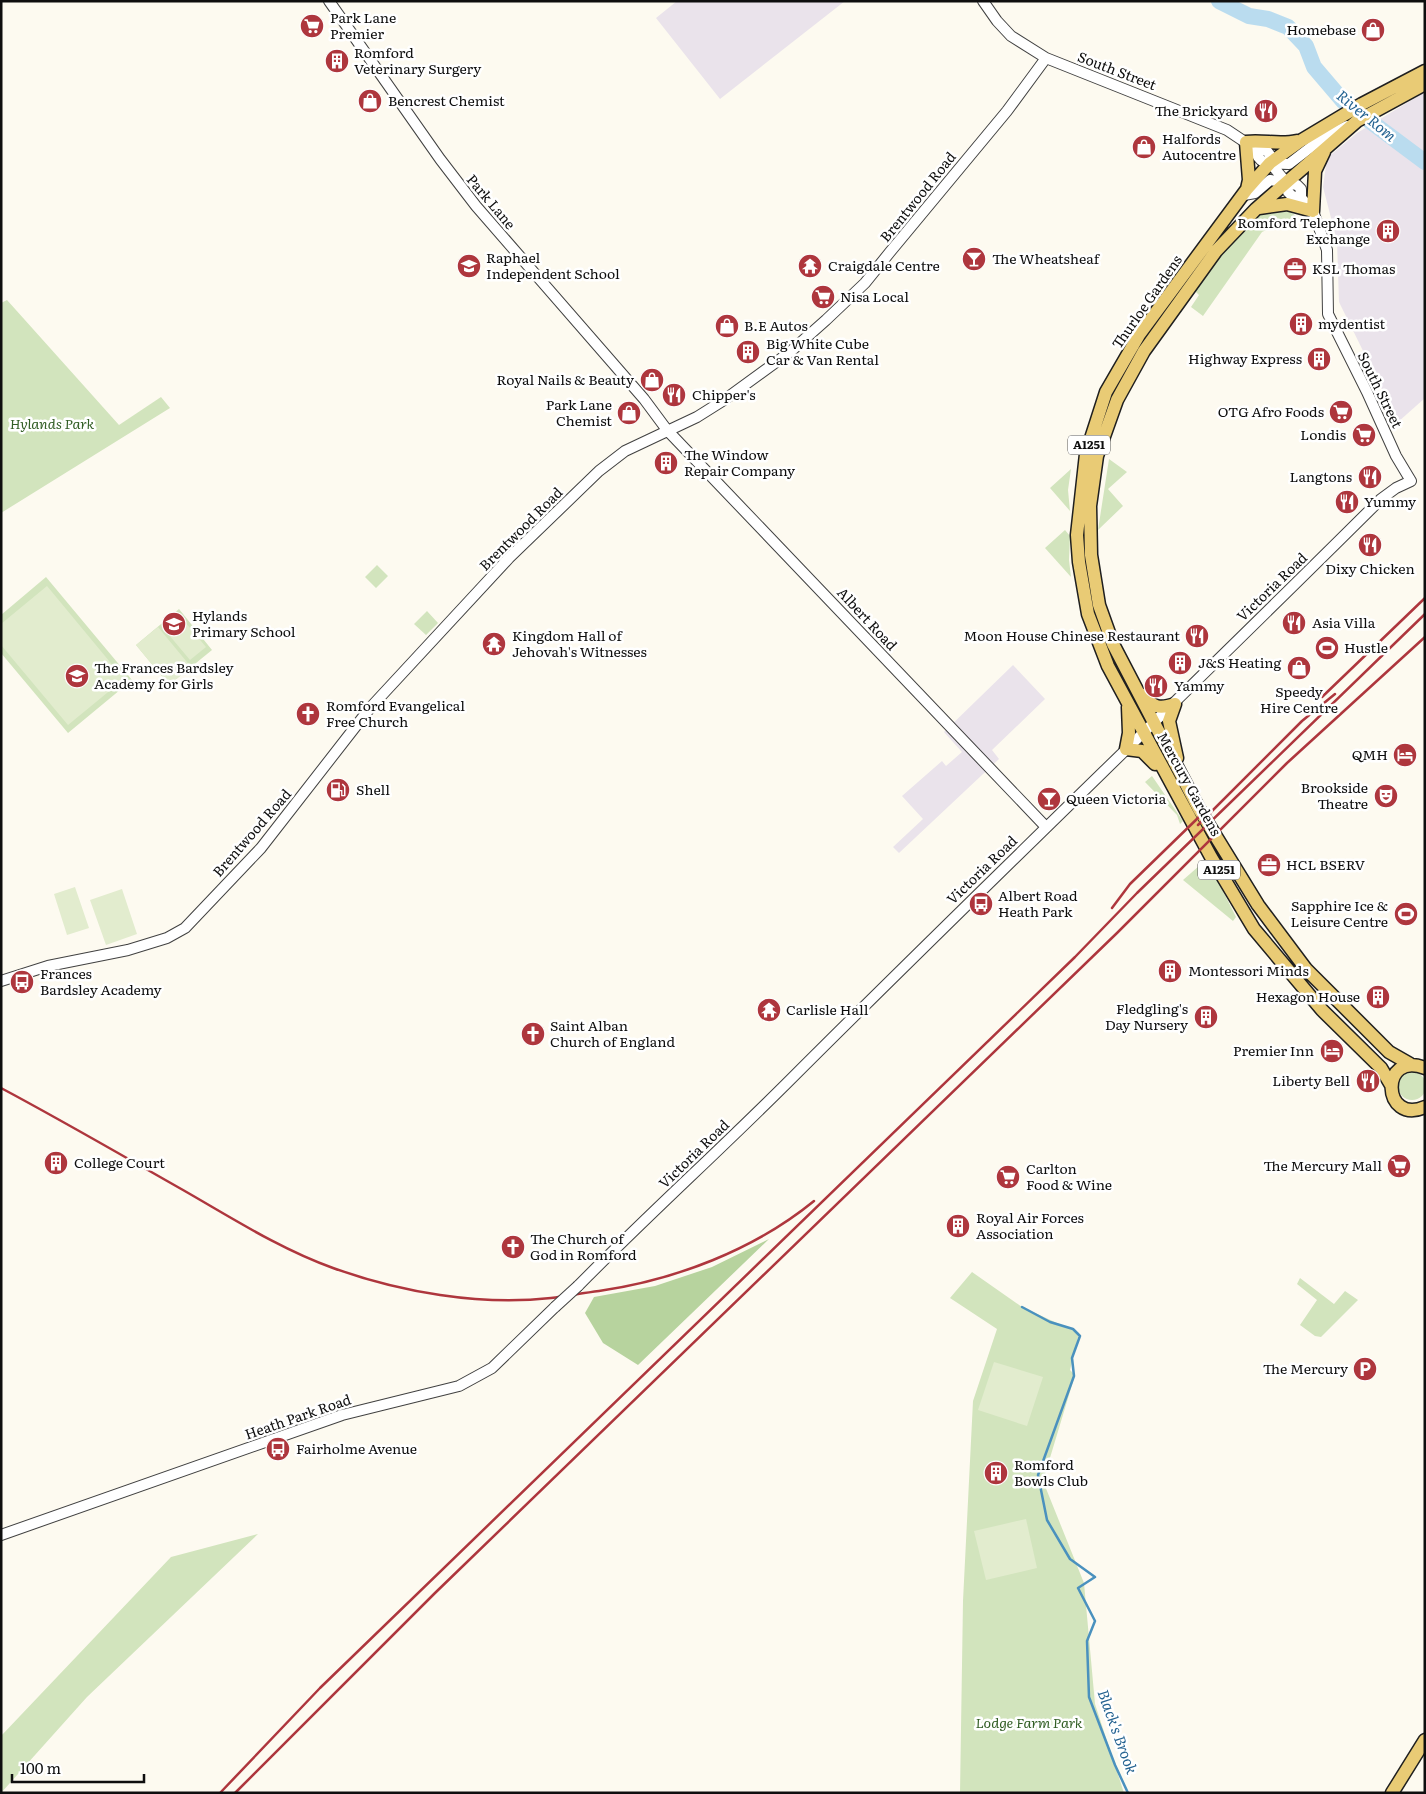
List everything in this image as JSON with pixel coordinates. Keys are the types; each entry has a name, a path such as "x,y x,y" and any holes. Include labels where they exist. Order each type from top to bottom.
{"main road":[{"name":"A1251","path":"1286,182 1357,122 1365,108 1425,71"},
{"name":"A1251","path":"1270,163 1302,140 1346,113 1365,108 1425,84"},
{"name":"A1251","path":"1250,145 1265,140 1279,144 1302,140"},
{"path":"1246,192 1250,145"},
{"name":"A1251","path":"1314,211 1315,171 1326,148"},
{"name":"Thurloe Gardens","path":"1144,733 1108,666 1088,614 1079,562 1077,535 1086,454 1106,392 1139,335 1246,192 1270,163"},
{"name":"Thurloe Gardens","path":"1153,724 1112,644 1100,605 1091,555 1090,506 1097,456 1117,400 1144,351 1216,251 1256,208 1286,182"},
{"path":"1256,208 1268,204 1286,204 1314,211"},
{"name":"A1251","path":"1128,675 1149,704 1163,708 1175,704"},
{"name":"A1251","path":"1175,704 1170,716 1170,729 1184,782"},
{"name":"A1251","path":"1128,706 1129,733 1126,749 1146,754 1179,796"},
{"name":"Mercury Gardens","path":"1153,724 1184,782 1258,905 1306,969 1334,1000 1389,1052 1419,1064"},
{"name":"Mercury Gardens","path":"1144,733 1247,919 1322,1010 1381,1068 1391,1085"},
{"path":"1258,905 1257,918 1264,941"},
{"name":"A1251","path":"1419,1064 1398,1070 1391,1085 1394,1099 1400,1105 1421,1109"},
{"path":"1392,1793 1425,1740"}],"street":[{"name":"Park Lane","path":"329,1 440,159 476,206 644,399 667,430"},
{"name":"South Street","path":"984,1 996,21 1011,36 1046,58 1204,120 1227,130 1250,145 1267,151 1270,155 1270,163 1286,182 1288,192 1292,196 1301,198 1314,211 1327,250 1328,314 1368,392 1396,456 1411,481"},
{"name":"Brentwood Road","path":"1,981 48,966 128,950 167,938 185,928 261,848 370,708 509,558 599,471 625,451 698,417 750,382 790,352 852,296 1001,119 1046,58"},
{"path":"1270,163 1289,164 1324,137 1357,122"},
{"path":"1246,192 1255,193 1270,180 1286,182"},
{"name":"Albert Road","path":"667,430 734,498 1046,827"},
{"name":"Victoria Road","path":"578,1286 1126,749 1175,704 1386,494 1411,481"},
{"name":"Heath Park Road","path":"1,1535 342,1416 459,1386 492,1368 578,1286"}],"shaded area":[{"path":"677,1 845,1 720,99 656,18"},
{"path":"1425,92 1425,398 1398,422 1339,302 1337,241 1323,187 1327,158 1357,133"},
{"path":"1013,665 1045,699 992,750 999,759 899,853 893,847 923,819 902,796 942,761 946,766 962,752 944,732"}],"green space":[{"path":"1288,210 1296,216 1262,232 1203,316 1191,307 1199,295 1194,290 1225,246 1244,226 1265,212"},
{"name":"Hylands Park","path":"7,300 119,425 161,397 170,408 1,513 1,303"},
{"path":"1109,459 1127,472 1108,489 1123,506 1098,530"},
{"path":"1071,469 1068,490 1070,511 1050,488"},
{"path":"1065,530 1070,536 1069,560 1071,577 1045,548"},
{"path":"377,565 388,576 376,588 365,577"},
{"path":"46,577 132,680 68,733 1,653 1,615"},
{"path":"47,586 124,679 68,725 1,645 1,624"},
{"path":"179,609 212,650 169,685 136,645"},
{"path":"427,611 438,623 426,635 414,624"},
{"path":"180,616 206,647 190,660 164,629"},
{"path":"158,627 191,667 169,685 136,645"},
{"path":"1152,776 1183,821 1180,824 1177,815 1145,782"},
{"path":"1207,859 1236,917 1233,921 1183,880"},
{"path":"75,887 89,928 67,935 54,894"},
{"path":"122,889 137,934 106,945 90,900"},
{"path":"1412,1072 1422,1076 1426,1086 1422,1096 1412,1100 1402,1096 1398,1086 1402,1076"},
{"path":"769,1239 638,1365 603,1343 585,1313 594,1297 655,1286 712,1267"},
{"name":"Lodge Farm Park","path":"972,1272 1022,1307 1079,1333 1070,1370 1075,1375 1043,1481 1084,1583 1095,1704 1124,1793 960,1793 963,1601 973,1401 997,1329 950,1298"},
{"path":"1300,1278 1334,1304 1345,1291 1358,1300 1321,1337 1315,1336 1300,1325 1317,1300 1297,1284"},
{"path":"994,1362 1043,1377 1027,1426 978,1410"},
{"path":"1026,1519 1037,1568 986,1580 974,1531"},
{"path":"258,1534 87,1697 1,1793 1,1736 171,1557"}],"waterway":[{"name":"River Rom","path":"1219,1 1249,16 1268,19 1288,27 1306,46 1314,67 1343,101 1425,162"},
{"name":"Black's Brook","path":"1022,1307 1050,1322 1073,1329 1080,1336 1072,1358 1074,1376 1038,1475 1047,1520 1070,1559 1095,1577 1078,1588 1095,1621 1087,1641 1089,1697 1115,1765 1128,1793"}],"railway":[{"path":"1322,697 1425,598"},
{"path":"220,1793 320,1688 1075,957 1137,893 1425,614"},
{"path":"235,1793 435,1593 1117,933 1287,763 1425,637"},
{"path":"1198,825 1302,721 1335,694"},
{"path":"1112,908 1130,884 1201,815"},
{"path":"1,1088 294,1252 359,1277 440,1295 496,1300 524,1300 599,1291 656,1279 685,1271 740,1248 766,1234 814,1201"}],"place":[{"name":"Park Lane Premier","path":"312,26"},
{"name":"Homebase","path":"1373,30"},
{"name":"Romford Veterinary Surgery","path":"337,61"},
{"name":"Bencrest Chemist","path":"370,101"},
{"name":"The Brickyard","path":"1266,111"},
{"name":"Halfords Autocentre","path":"1144,147"},
{"name":"Romford Telephone Exchange","path":"1388,231"},
{"name":"The Wheatsheaf","path":"974,259"},
{"name":"Raphael Independent School","path":"469,266"},
{"name":"Craigdale Centre","path":"810,266"},
{"name":"KSL Thomas","path":"1295,269"},
{"name":"Nisa Local","path":"823,297"},
{"name":"mydentist","path":"1301,324"},
{"name":"B.E Autos","path":"727,326"},
{"name":"Big White Cube Car & Van Rental","path":"748,352"},
{"name":"Highway Express","path":"1319,359"},
{"name":"Royal Nails & Beauty","path":"652,380"},
{"name":"Chipper's","path":"674,395"},
{"name":"OTG Afro Foods","path":"1341,412"},
{"name":"Park Lane Chemist","path":"629,413"},
{"name":"Londis","path":"1364,435"},
{"name":"The Window Repair Company","path":"666,463"},
{"name":"Langtons","path":"1370,477"},
{"name":"Yummy","path":"1347,502"},
{"name":"Dixy Chicken","path":"1370,545"},
{"name":"Asia Villa","path":"1294,623"},
{"name":"Hylands Primary School","path":"174,624"},
{"name":"Moon House Chinese Restaurant","path":"1197,636"},
{"name":"Kingdom Hall of Jehovah's Witnesses","path":"494,644"},
{"name":"Hustle","path":"1327,648"},
{"name":"J&S Heating","path":"1180,663"},
{"name":"Speedy Hire Centre","path":"1299,668"},
{"name":"The Frances Bardsley Academy for Girls","path":"77,676"},
{"name":"Yammy","path":"1156,686"},
{"name":"Romford Evangelical Free Church","path":"308,714"},
{"name":"QMH","path":"1405,755"},
{"name":"Shell","path":"338,790"},
{"name":"Brookside Theatre","path":"1386,796"},
{"name":"Queen Victoria","path":"1049,799"},
{"name":"HCL BSERV","path":"1269,865"},
{"name":"Albert Road Heath Park","path":"981,904"},
{"name":"Sapphire Ice & Leisure Centre","path":"1406,914"},
{"name":"Montessori Minds","path":"1170,971"},
{"name":"Frances Bardsley Academy","path":"22,982"},
{"name":"Hexagon House","path":"1378,997"},
{"name":"Carlisle Hall","path":"769,1010"},
{"name":"Fledgling's Day Nursery","path":"1206,1017"},
{"name":"Saint Alban Church of England","path":"533,1034"},
{"name":"Premier Inn","path":"1332,1051"},
{"name":"Liberty Bell","path":"1368,1081"},
{"name":"College Court","path":"56,1163"},
{"name":"The Mercury Mall","path":"1399,1166"},
{"name":"Carlton Food & Wine","path":"1008,1177"},
{"name":"Royal Air Forces Association","path":"958,1226"},
{"name":"The Church of God in Romford","path":"513,1247"},
{"name":"The Mercury","path":"1365,1369"},
{"name":"Fairholme Avenue","path":"278,1449"},
{"name":"Romford Bowls Club","path":"996,1473"}]}
